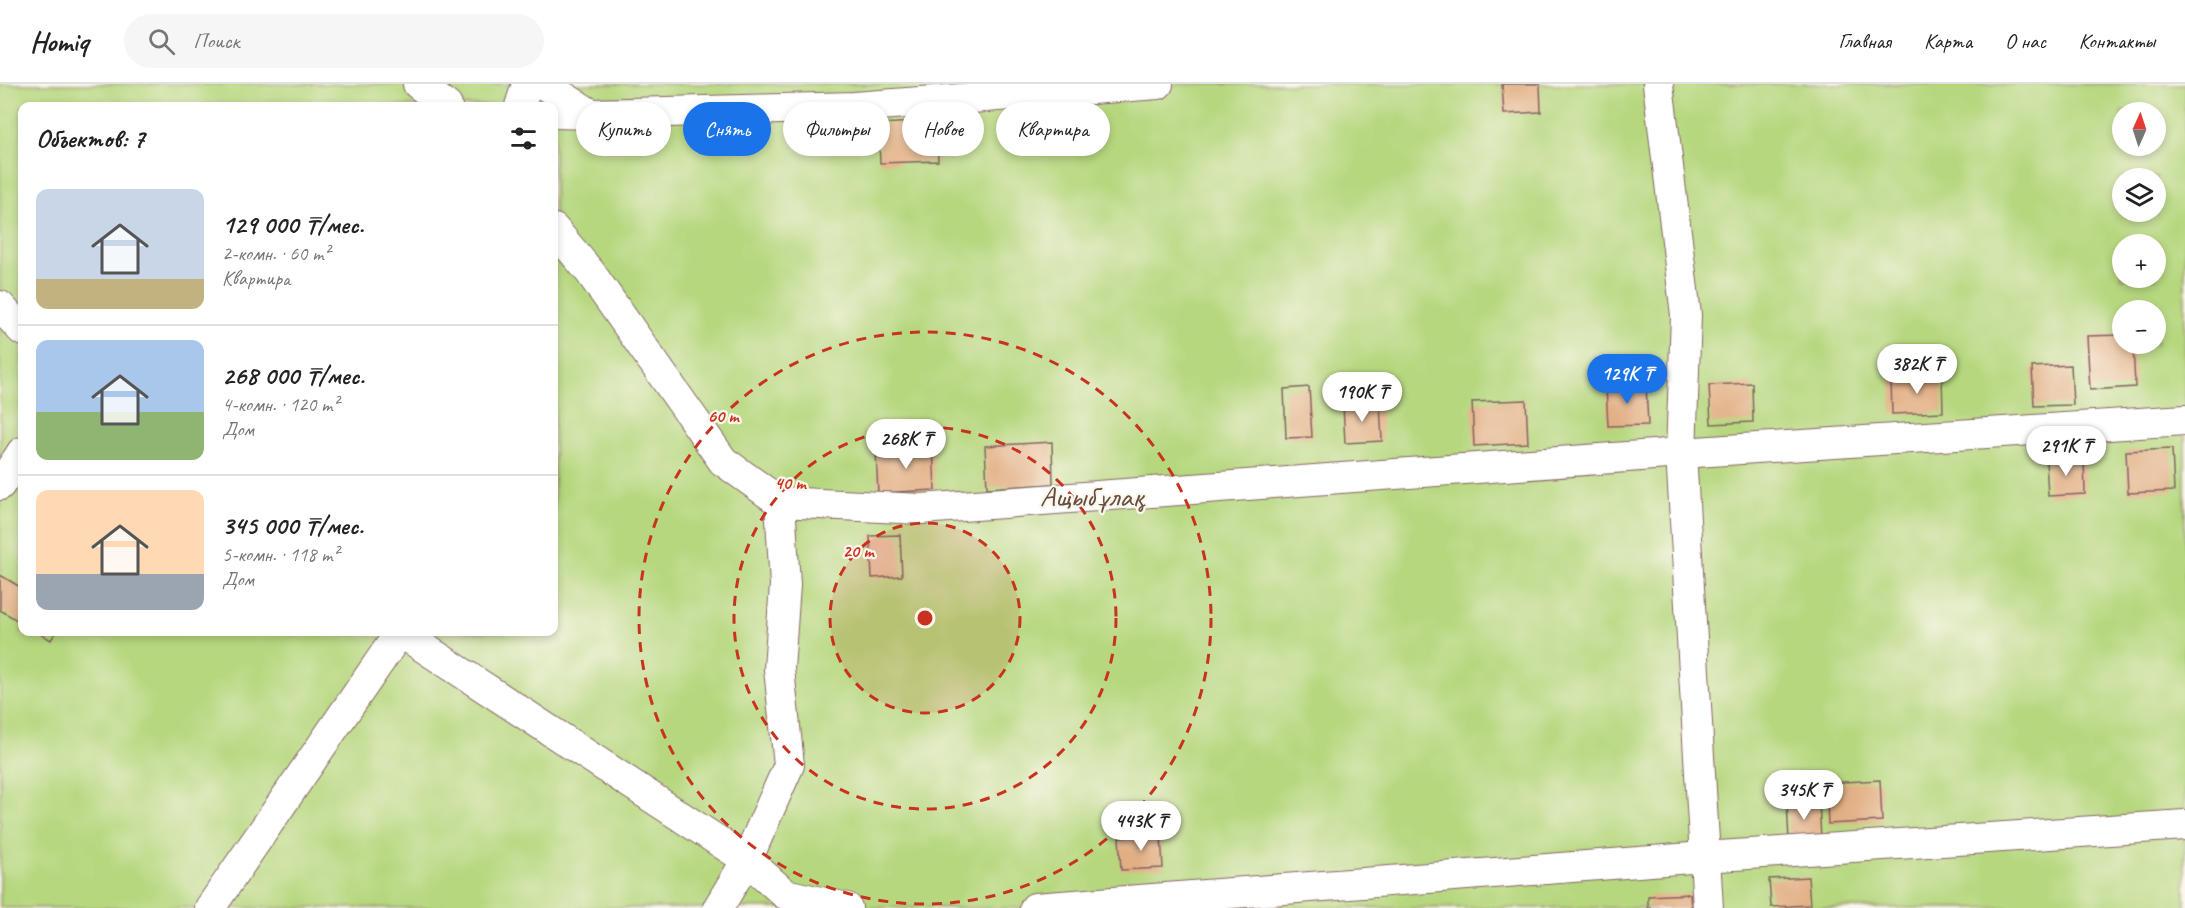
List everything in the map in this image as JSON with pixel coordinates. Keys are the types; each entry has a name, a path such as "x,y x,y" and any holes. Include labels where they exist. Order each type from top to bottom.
{"street":[{"path":"418,84 442,102"},
{"path":"521,102 527,84"},
{"path":"543,84 576,105"},
{"path":"671,112 854,107 1158,84"},
{"path":"1658,84 1686,315 1681,453 1708,908"},
{"path":"558,113 576,114"},
{"path":"558,234 590,272 723,461 780,502 921,509 1681,453 2185,420"},
{"path":"0,306 18,326"},
{"path":"0,485 18,458"},
{"path":"718,908 747,860 789,765 779,669 785,585 780,502"},
{"path":"210,908 397,636"},
{"path":"406,636 747,860 785,894 847,908"},
{"path":"1035,908 1704,857 2185,825"}],"green space":[{"name":"Ащыбұлақ","path":"0,84 2185,84 2185,908 0,908"}],"building":[{"path":"1502,84 1540,84 1541,112 1504,114"},
{"path":"890,123 902,123 902,156 938,156 938,161 880,163 880,156 890,156"},
{"path":"2112,335 2112,354 2133,354 2135,387 2090,390 2087,336"},
{"path":"2071,365 2073,405 2034,406 2032,367"},
{"path":"1942,375 1943,412 1892,414 1891,378"},
{"path":"1752,383 1753,422 1711,424 1709,385"},
{"path":"1646,384 1648,425 1608,426 1606,386"},
{"path":"1309,387 1312,437 1286,438 1284,389"},
{"path":"1526,400 1528,443 1474,446 1472,402"},
{"path":"1380,403 1382,441 1345,443 1343,405"},
{"path":"1052,442 1053,484 987,488 985,446"},
{"path":"933,448 935,490 878,493 876,451"},
{"path":"2172,449 2174,491 2128,493 2126,451"},
{"path":"2084,458 2085,494 2048,496 2046,460"},
{"path":"900,535 902,576 872,578 870,536"},
{"path":"0,575 18,586 18,621 0,610"},
{"path":"1880,780 1882,821 1828,824 1826,783"},
{"path":"1819,800 1821,839 1789,841 1787,802"},
{"path":"1161,835 1163,868 1121,870 1119,837"},
{"path":"1808,877 1810,905 1771,907 1769,879"},
{"path":"1690,894 1691,908 1648,908 1648,896"}]}
